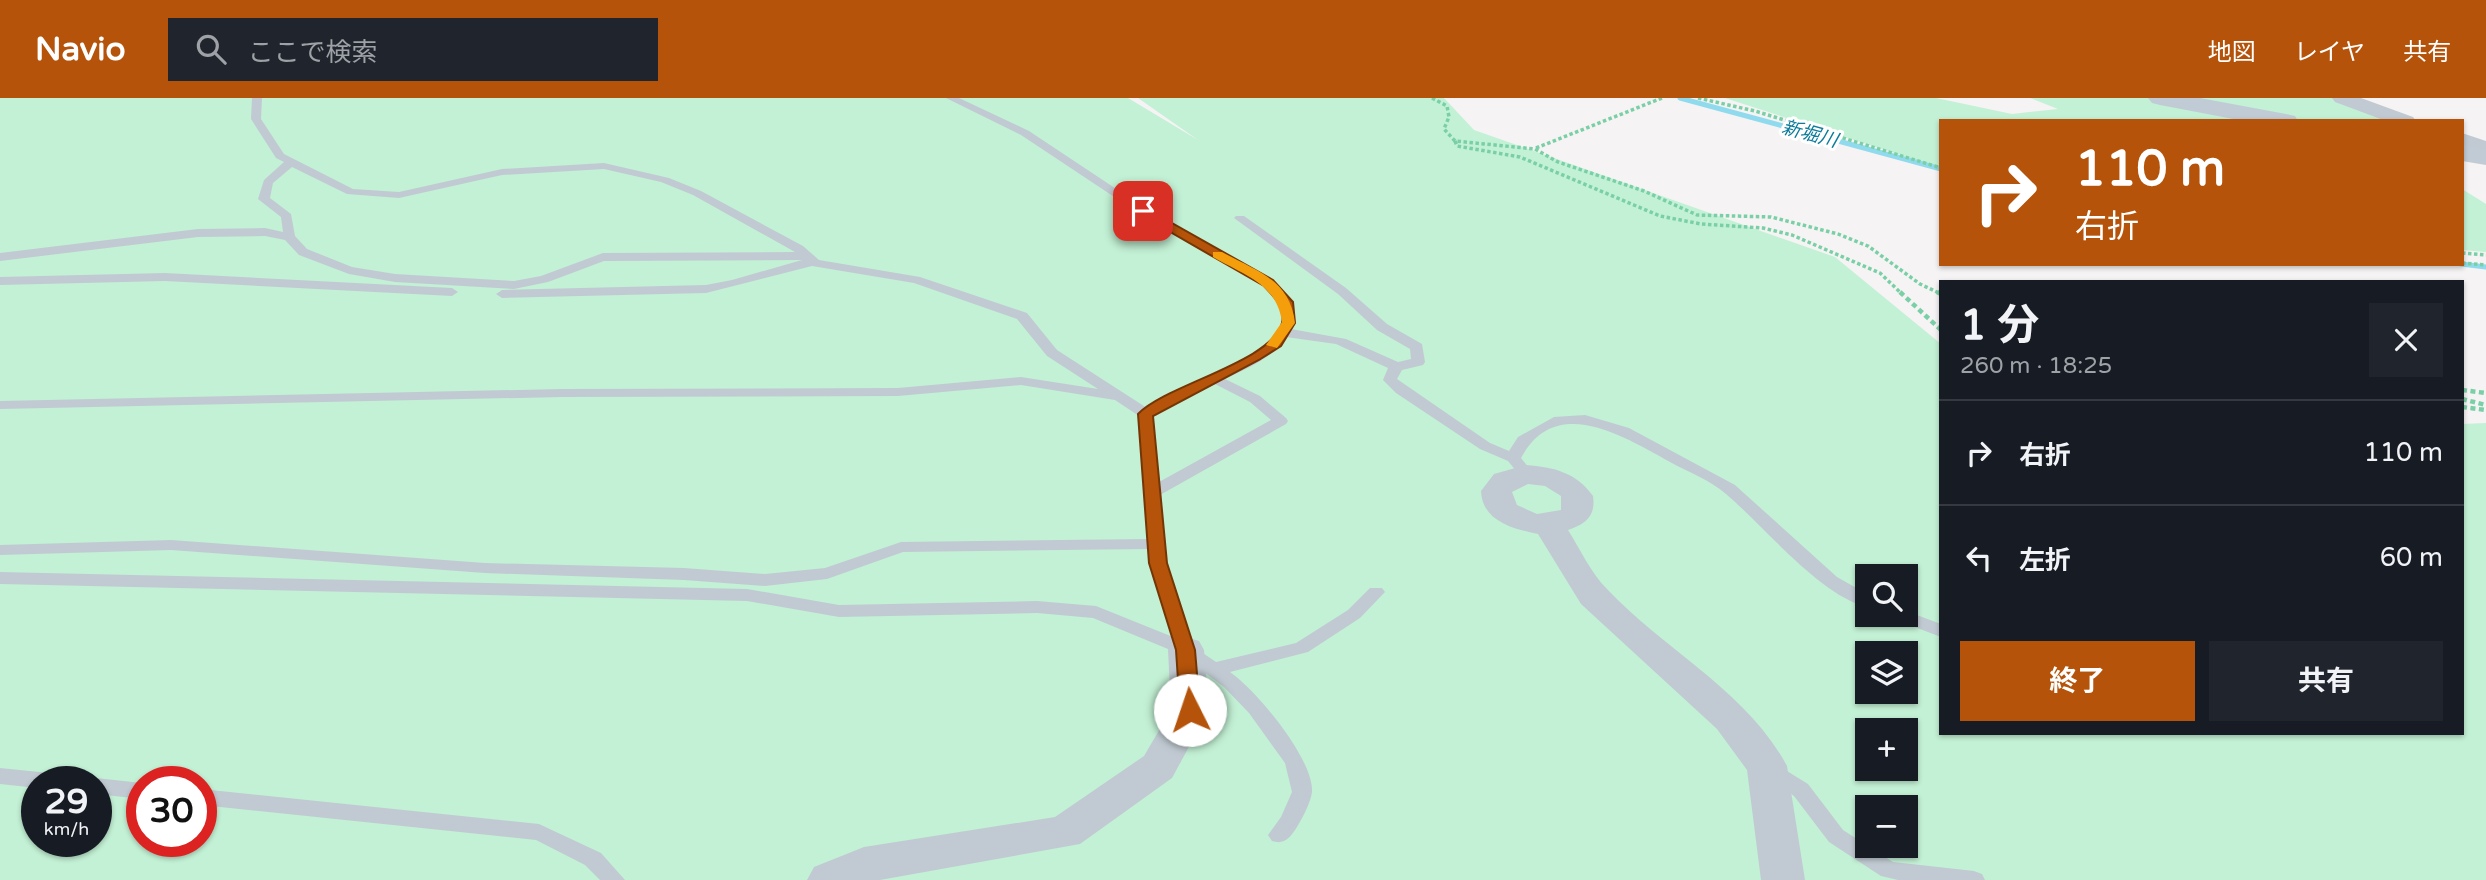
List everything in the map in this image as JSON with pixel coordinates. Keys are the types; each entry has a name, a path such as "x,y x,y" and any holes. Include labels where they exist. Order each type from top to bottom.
{"street":[{"path":"2160,98 2275,119"},
{"path":"2342,98 2400,119"},
{"path":"2464,140 2486,148"},
{"path":"2464,153 2486,157"},
{"path":"1519,466 1558,480 1578,497 1580,507 1575,516 1549,526 1516,520 1503,512 1496,502 1495,492 1500,483 1519,466"},
{"path":"1549,526 1593,596 1731,719 1767,766 1783,880"},
{"path":"829,880 864,865 1065,832 1158,767 1190,710 1200,660"}],"lane":[{"path":"257,98 256,119 281,156 290,163 351,192 382,196 416,193 502,172 604,166 665,180 697,193 799,248 810,260"},
{"path":"951,98 1025,133 1162,224 1269,283 1286,302 1289,323 1276,343 1255,358 1146,414"},
{"path":"289,237 287,216 264,199 268,182 290,163"},
{"path":"1240,218 1342,291 1382,327 1417,347 1418,362 1396,367 1342,340 1320,334 1282,333"},
{"path":"0,257 198,233 265,232 289,237 303,252 349,270 395,278 514,285 544,279 603,257 810,260 916,280 1022,316 1052,353 1146,414"},
{"path":"0,281 165,277 516,295 651,292 733,284 810,260"},
{"path":"1396,367 1390,380 1401,390 1519,466 1522,440 1554,421 1585,419 1624,431 1729,488 1832,581 1855,594"},
{"path":"1152,493 1281,421 1255,399 1213,378"},
{"path":"0,405 562,393 898,392 1021,381 1118,397"},
{"path":"1146,414 1158,563 1200,660"},
{"path":"0,550 171,545 485,568 684,573 765,580 827,573 901,547 1157,544"},
{"path":"0,578 747,595 839,611 1037,607 1096,612 1200,660 1256,708 1295,761 1302,792 1290,821 1279,835"},
{"path":"1200,660 1301,648 1354,614 1376,592"},
{"path":"1918,622 1939,630"},
{"path":"1767,766 1801,790 1836,836 1889,870 1974,880"},
{"path":"0,776 21,778"},
{"path":"217,799 539,832 593,859 614,880"}],"path":[{"path":"1432,98 1447,106 1449,117 1444,130 1457,145 1520,157 1660,216 1701,224 1763,228 1792,235 1880,273 1939,328"},
{"path":"1535,149 1662,98"},
{"path":"1698,98 1755,111 1939,167"},
{"path":"1455,141 1535,149 1558,162 1644,191 1698,215 1771,217 1838,234 1868,246 1920,284 1939,293"},
{"path":"2464,253 2486,255"},
{"path":"2464,263 2486,265"},
{"path":"2464,390 2486,393"},
{"path":"2464,399 2486,405"},
{"path":"2464,407 2486,410"}],"green space":[{"path":"0,98 1128,98 1198,140 1138,98 1444,98 1474,130 1835,257 1939,342 1939,735 2464,735 2464,424 2486,423 2486,880 0,880"},
{"path":"1725,98 1936,98 2012,114 2058,109 2030,98 2345,98 2385,119 1939,119 1939,167"},
{"path":"2464,190 2486,204 2486,252 2464,250"}],"waterway":[{"name":"新堀川","path":"1680,98 1939,168"},
{"name":"新堀川","path":"2464,264 2486,267"}],"slow traffic":[{"path":"1217,255 1269,283 1286,302 1289,323 1272,345"}],"route":[{"path":"1143,211 1269,283 1286,302 1289,323 1276,343 1255,358 1146,414 1158,563 1186,650 1190,710"}]}
